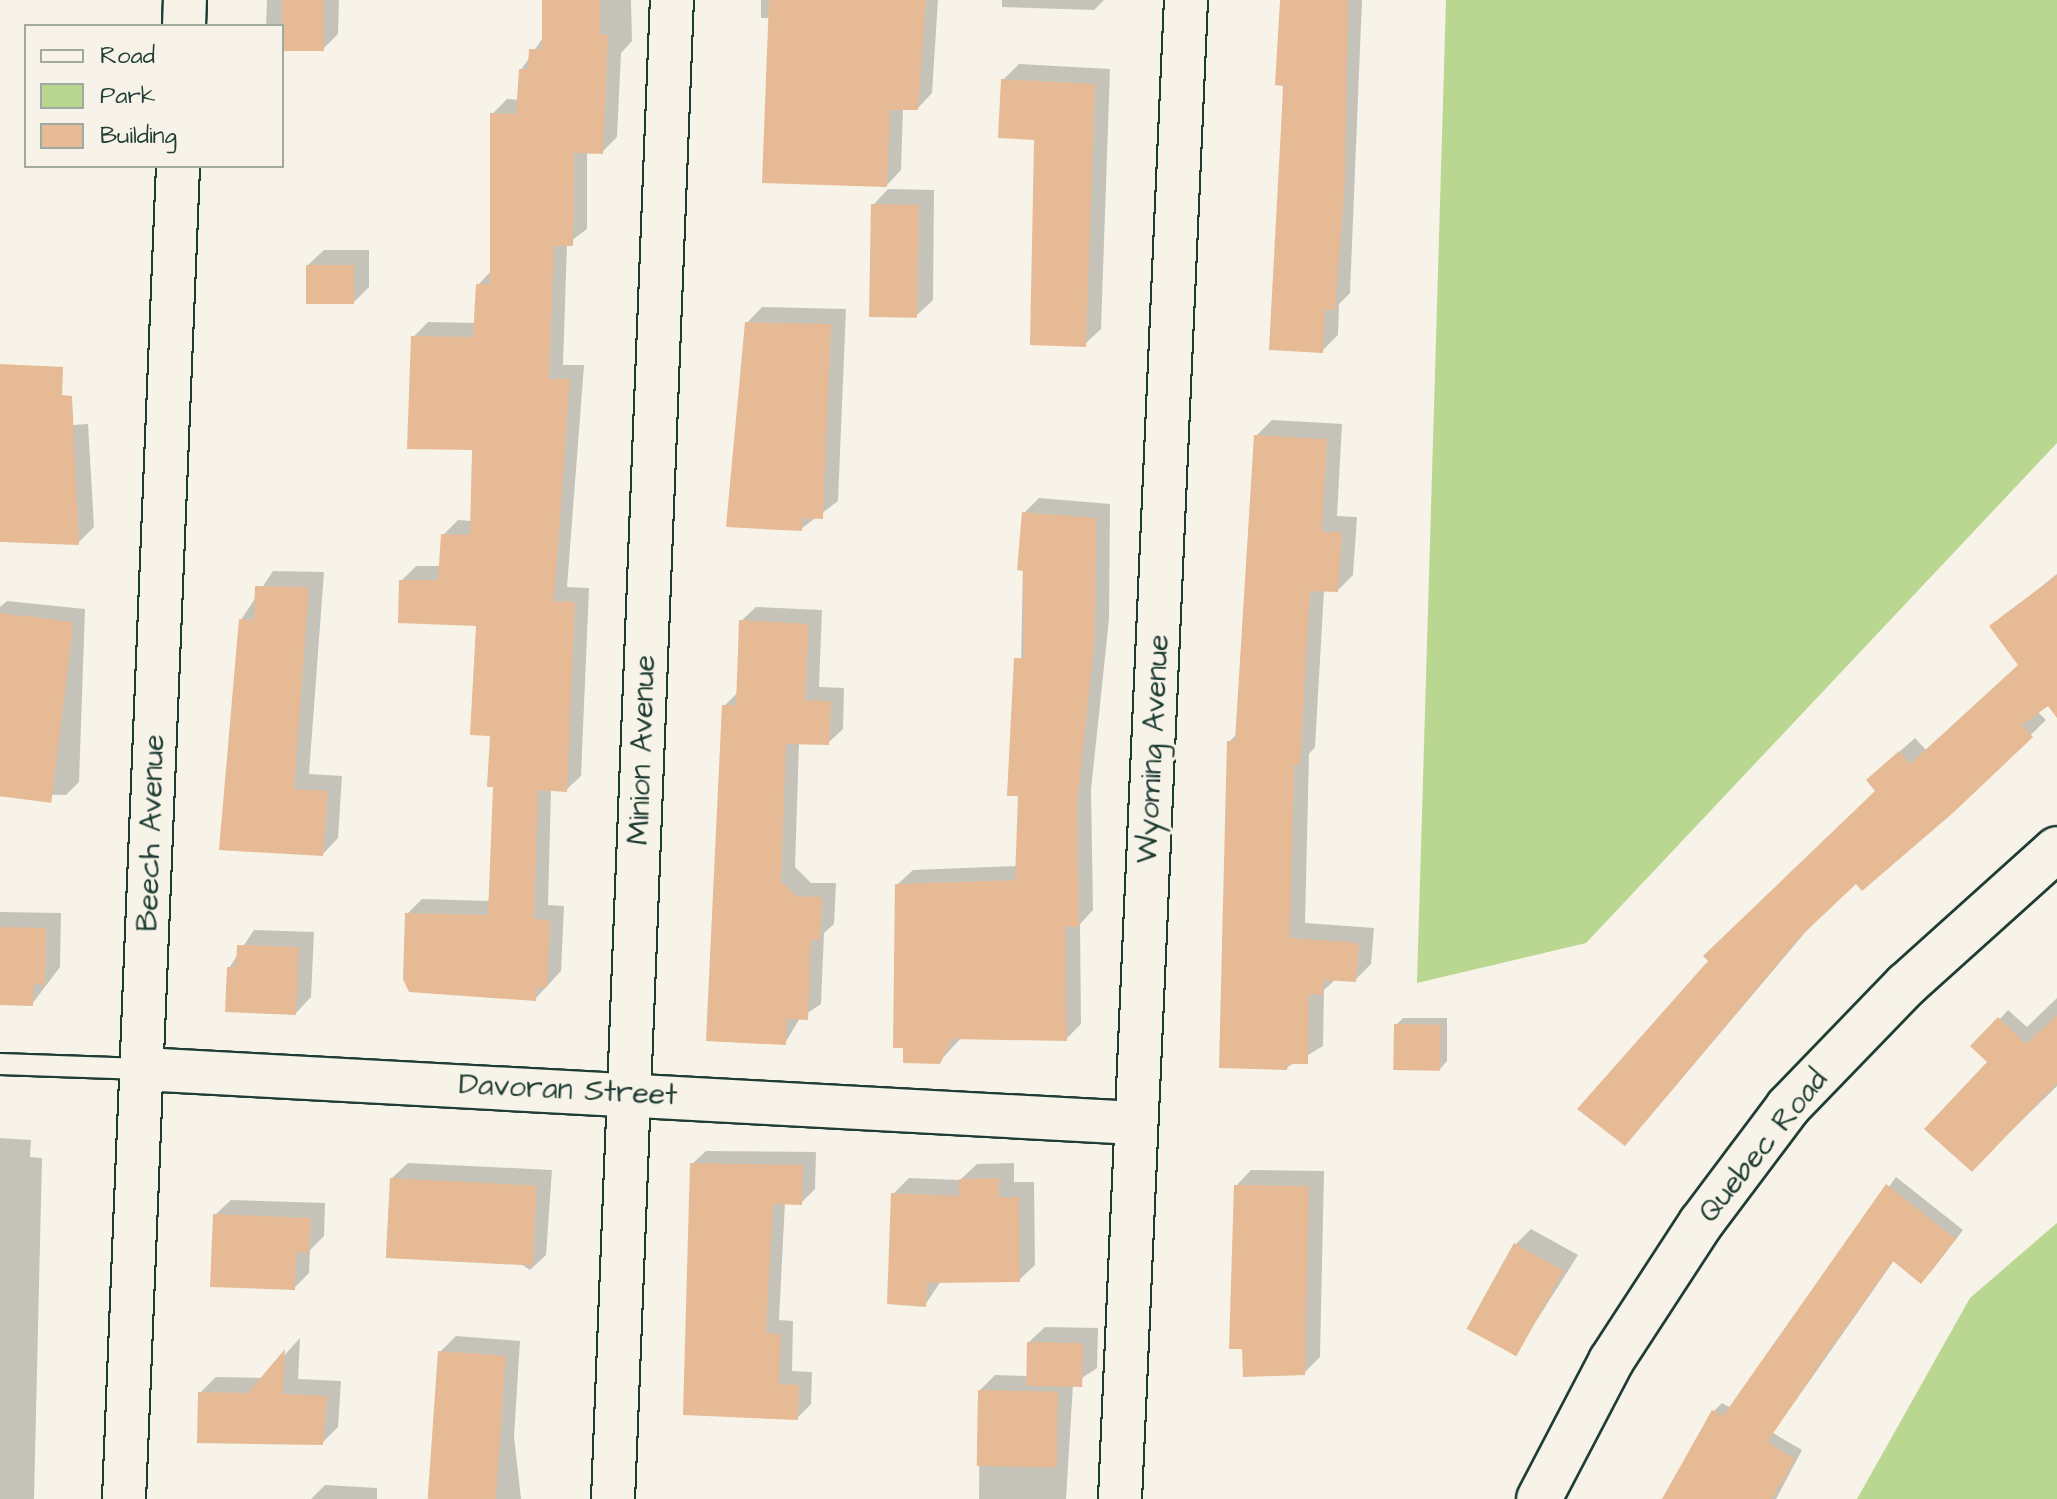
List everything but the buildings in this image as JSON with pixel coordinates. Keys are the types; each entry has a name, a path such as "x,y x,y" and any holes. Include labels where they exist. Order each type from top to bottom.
{"street":[{"path":"184,24 185,0"},
{"name":"Minion Avenue","path":"613,1499 672,0"},
{"name":"Wyoming Avenue","path":"1120,1499 1186,0"},
{"name":"Beech Avenue","path":"124,1499 178,168"},
{"name":"Quebec Road","path":"1539,1499 1611,1361 1701,1223 1788,1107 1906,985 2057,849"},
{"name":"Davoran Street","path":"142,1069 629,1093 1136,1123"}],"lane":[{"name":"Davoran Street","path":"0,1064 142,1069"}],"green space":[{"path":"1446,0 2057,0 2057,443 1586,943 1417,983"},
{"path":"2057,1223 2057,1499 1857,1499 1970,1298"}]}
